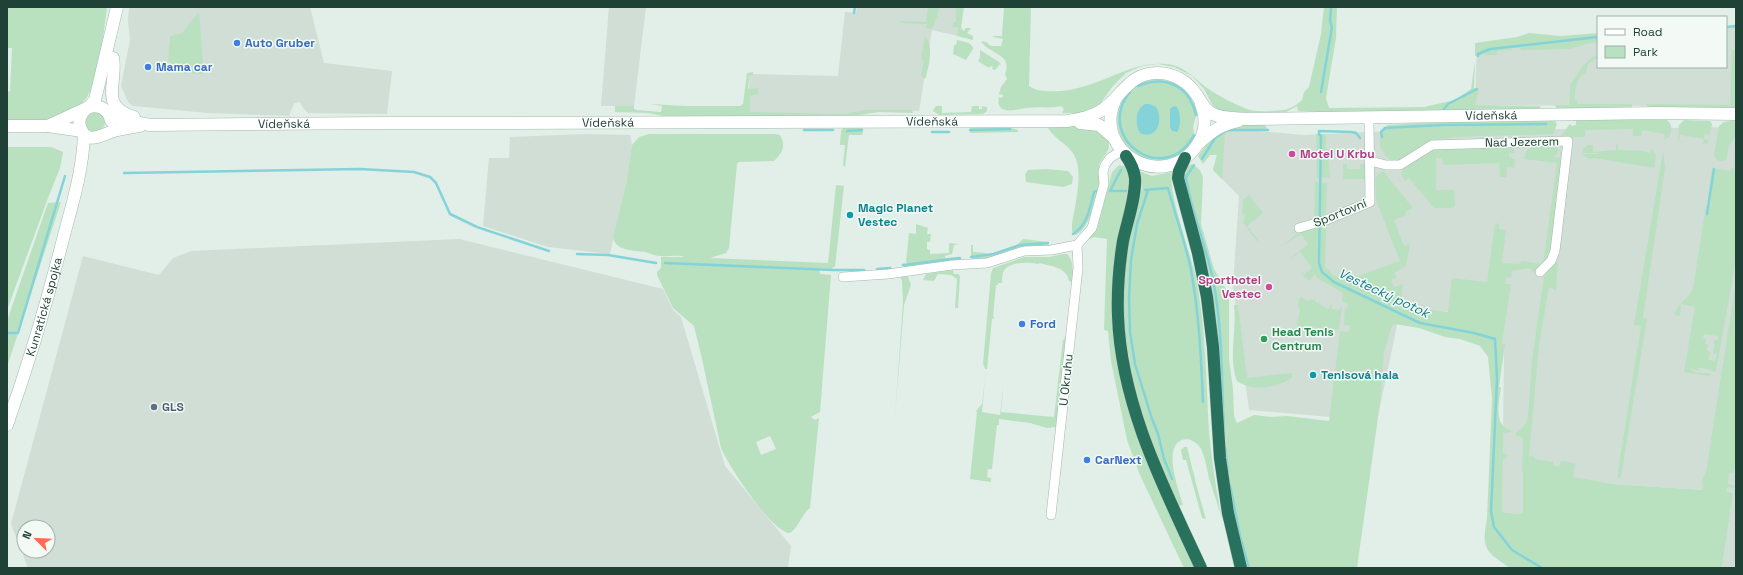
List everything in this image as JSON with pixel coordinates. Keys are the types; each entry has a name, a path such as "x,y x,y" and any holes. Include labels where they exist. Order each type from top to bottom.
{"highway":[{"path":"1124,153 1133,168 1135,180 1118,277 1118,323 1122,362 1129,392 1144,435 1201,568"},
{"path":"1185,158 1179,171 1178,183 1198,253 1207,297 1213,347 1220,458 1231,528 1241,568"}],"main road":[{"path":"104,136 111,125 104,101 114,48 117,7"},
{"path":"83,133 79,120 82,112 95,100 115,22"},
{"path":"112,58 114,65 111,95 113,102 120,111 134,117 173,119 188,124"},
{"name":"Vídeňská","path":"1069,121 1096,114 1107,106 1130,82 1148,74 1161,73 1174,76 1185,82 1194,91 1200,101 1205,114 1205,123 1202,136 1198,144"},
{"name":"Vídeňská","path":"1114,139 1110,115 1118,95"},
{"name":"Vídeňská","path":"1200,101 1210,112 1217,116 1247,119 1658,113 1736,114"},
{"name":"Vídeňská","path":"48,126 87,108 98,106 123,120 148,125"},
{"name":"Vídeňská","path":"7,126 48,126 83,133 88,137 96,138 120,129 148,125 188,124 1069,121 1098,125 1109,133 1124,153 1140,164 1156,167 1174,164 1185,158 1210,133 1220,126 1247,119"},
{"name":"Kunratická spojka","path":"7,425 54,273 76,188 83,152 83,133"},
{"name":"Kunratická spojka","path":"76,188 89,155 95,144 104,136"}],"street":[{"name":"Sportovní","path":"1299,228 1326,220 1370,202 1369,118"},
{"name":"Nad Jezerem","path":"1370,161 1386,165 1400,165 1432,145 1568,141 1555,251 1551,261 1540,272"},
{"path":"844,277 888,274 952,264 987,263 1024,251 1051,250 1078,245 1090,231 1093,224 1104,184 1103,172 1105,165 1110,158 1124,153"},
{"name":"U Okruhu","path":"1051,515 1078,268 1078,245"}],"shaded area":[{"path":"129,7 310,7 324,63 392,71 387,114 308,113 300,102 294,103 289,116 208,113 133,106 128,102 121,86 130,40 128,21","holes":["199,13 175,73 168,60 170,36 182,34"]},
{"path":"609,7 646,7 634,106 601,106"},
{"path":"857,7 960,7 958,36 932,30 919,111 880,111 857,115 748,113 749,74 838,76 845,12 856,13"},
{"path":"1727,27 1736,27 1736,106 1475,105 1477,45 1597,40 1597,68 1727,68"},
{"path":"1736,127 1736,568 1722,568 1733,492 1613,484 1523,471 1523,512 1517,514 1502,512 1504,354 1497,316 1406,308 1400,311 1377,421 1249,410 1233,286 1239,196 1213,170 1217,154 1216,138 1227,132 1246,130 1305,135 1366,132"},
{"path":"585,134 630,135 632,145 626,184 610,254 548,247 483,226 489,158 509,158 510,137"},
{"path":"459,239 663,289 673,310 681,317 725,466 791,546 788,568 28,568 25,559 56,559 56,519 16,519 16,537 11,524 83,256 159,275 173,258 191,251"}],"green space":[{"path":"7,7 107,7 95,79 87,97 70,111 60,116 45,120 7,121 7,92 10,91 12,48 7,48"},
{"path":"928,7 939,7 932,29 926,28 927,24 903,23 898,21 926,22"},
{"path":"956,7 964,7 961,28 964,31 966,28 971,28 967,33 973,36 973,40 957,36 958,27 952,27 954,22 956,22"},
{"path":"1004,7 1031,7 1029,86 1034,89 1056,91 1079,88 1125,71 1145,65 1158,64 1142,66 1126,73 1112,87 1100,104 1093,109 1081,113 1062,113 1064,109 1061,106 1003,110 1000,107 999,97 1002,98 1003,95 999,94 1001,87 1007,79 1005,74 1007,67 1006,62 1003,58 985,46 981,41 986,42 991,46 1001,46 1003,39 993,36 1002,36"},
{"path":"1324,7 1337,7 1336,38 1326,98 1329,108 1424,107 1455,100 1471,89 1475,61 1474,88 1479,89 1475,105 1541,106 1539,109 1320,112 1298,111 1297,106 1286,112 1223,112 1213,106 1204,89 1192,76 1174,67 1158,64 1179,67 1190,74 1214,92 1246,109 1254,111 1276,111 1294,106 1302,100 1304,92 1309,87 1321,34"},
{"path":"199,12 204,74 175,73 168,60 170,36 182,33"},
{"path":"1529,33 1561,36 1597,33 1597,42 1568,49 1521,50 1520,48 1512,48 1512,50 1497,51 1497,55 1484,54 1475,56 1475,43 1517,37"},
{"path":"925,36 928,40 930,56 926,77 924,79 921,75 924,61 921,60 921,58"},
{"path":"957,40 969,43 973,47 966,60 953,54 954,45 956,45"},
{"path":"980,50 999,62 1001,65 1001,66 1000,64 995,70 992,69 993,67 990,66 989,68 978,61 980,58"},
{"path":"1732,50 1736,50 1736,110 1649,109 1646,104 1730,105"},
{"path":"1593,56 1597,56 1597,59 1594,59 1594,61 1588,64 1586,73 1583,74 1578,80 1575,97 1577,104 1632,104 1632,108 1557,109 1555,105 1569,105 1570,85 1582,67"},
{"path":"753,72 753,75 749,75 748,89 758,88 758,94 750,96 750,112 845,114 864,110 912,110 913,113 879,112 845,117 821,115 674,118 648,113 615,112 615,106 634,106 634,109 637,110 661,112 662,106 650,104 685,106 740,106 743,104 747,73"},
{"path":"1156,79 1171,82 1187,93 1197,112 1193,126 1195,136 1192,141 1182,152 1172,158 1162,160 1143,157 1130,149 1121,137 1117,123 1119,109 1126,95 1138,85"},
{"path":"936,106 942,106 942,113 971,112 972,106 979,106 979,109 982,109 982,106 987,107 987,111 983,114 939,115 933,111"},
{"path":"95,112 102,115 105,122 102,129 95,132 88,129 85,122 88,115"},
{"path":"1473,119 1554,119 1557,124 1553,134 1456,137 1435,140 1424,144 1398,161 1391,161 1380,147 1380,133 1388,125"},
{"path":"1574,119 1667,120 1671,126 1671,130 1669,137 1664,140 1665,134 1642,130 1641,136 1633,136 1633,129 1585,130 1585,137 1560,137 1570,124 1572,126 1576,125 1576,121 1572,121"},
{"path":"1684,120 1710,121 1712,124 1709,138 1709,135 1705,134 1704,139 1680,135 1679,141 1684,143 1678,141 1679,125"},
{"path":"1736,120 1736,135 1729,146 1726,160 1719,161 1714,155 1719,126 1724,122"},
{"path":"1237,125 1265,125 1268,131 1246,130 1225,133 1222,179 1213,170 1217,155 1210,155 1203,164 1198,156 1213,135"},
{"path":"970,126 1008,127 1018,130 1018,132 970,133"},
{"path":"1083,126 1098,130 1106,136 1109,145 1109,148 1099,166 1099,184 1092,213 1084,227 1075,235 1072,231 1072,224 1079,177 1076,159 1072,152 1053,135 1048,128"},
{"path":"843,128 862,128 863,133 862,135 849,135 845,167 843,165 845,145 840,145 841,131"},
{"path":"648,134 780,135 783,142 783,149 774,161 739,162 737,164 729,248 726,253 710,258 828,263 836,185 844,186 835,267 832,269 819,268 820,274 831,275 820,412 811,417 815,420 819,418 810,508 804,514 796,528 790,533 782,530 762,511 742,483 721,448 694,326 673,308 657,275 657,272 661,268 661,257 685,257 658,256 645,252 626,250 618,246 613,238 626,184 632,145 639,137","holes":["770,436 776,449 761,455 756,442"]},
{"path":"1316,134 1326,134 1326,149 1335,149 1335,156 1328,157 1330,177 1317,178"},
{"path":"1704,139 1709,140 1708,143 1703,145"},
{"path":"1616,144 1618,144 1618,150 1644,151 1650,153 1652,148 1656,155 1654,168 1594,158 1589,159 1583,154 1598,154 1583,153 1583,150 1587,145 1593,145 1593,152 1616,150"},
{"path":"1552,146 1558,148 1563,155 1563,157 1561,157 1560,151 1557,151 1557,154 1553,157 1563,158 1554,231 1549,256 1541,267 1533,273 1530,268 1511,271 1512,277 1506,278 1505,284 1511,284 1502,344 1505,344 1499,387 1501,387 1498,412 1502,424 1505,428 1511,430 1511,432 1503,433 1503,453 1508,455 1507,458 1503,459 1502,512 1517,514 1523,512 1523,437 1516,436 1516,433 1524,426 1528,418 1532,360 1544,276 1554,262 1558,262 1556,291 1549,287 1539,345 1529,456 1535,457 1535,459 1553,462 1553,465 1559,467 1561,461 1575,463 1573,477 1613,484 1703,490 1702,480 1706,472 1736,281 1736,468 1733,473 1729,473 1728,484 1736,486 1736,488 1727,487 1726,491 1733,493 1722,568 1510,568 1495,558 1487,549 1485,543 1492,398 1488,357 1480,346 1460,339 1445,337 1419,328 1395,324 1392,326 1384,352 1380,403 1357,568 1244,568 1227,497 1219,427 1214,328 1210,295 1184,194 1182,180 1184,170 1191,164 1199,169 1202,175 1201,224 1214,269 1225,287 1229,300 1229,359 1233,389 1234,416 1237,423 1254,415 1271,417 1287,416 1329,421 1340,331 1349,332 1350,326 1344,325 1345,308 1347,308 1348,304 1342,302 1343,293 1317,278 1315,274 1310,281 1304,277 1300,270 1304,275 1312,268 1300,252 1292,258 1295,264 1287,253 1291,258 1308,244 1301,234 1282,246 1303,229 1323,225 1326,228 1325,266 1332,274 1344,281 1400,261 1376,200 1375,179 1379,173 1383,171 1413,208 1405,212 1406,215 1394,220 1404,246 1410,244 1406,266 1394,273 1397,278 1391,280 1394,287 1403,284 1401,306 1448,312 1452,278 1487,282 1495,223 1499,224 1499,229 1506,230 1502,263 1520,264 1521,261 1543,264 1557,163 1524,159 1526,152 1529,149 1528,147"},
{"path":"7,147 51,147 63,152 60,168 7,310"},
{"path":"1511,147 1514,149 1515,153 1509,153 1509,157 1515,159 1514,168 1507,167 1506,177 1500,177 1499,163 1443,165 1442,158 1436,158 1436,190 1454,190 1455,206 1452,208 1434,208 1409,178 1405,181 1401,173 1404,168 1431,150 1435,149"},
{"path":"1663,151 1665,168 1643,318 1647,319 1621,476 1618,479 1641,326 1634,325"},
{"path":"1343,164 1347,164 1347,169 1360,169 1360,164 1364,164 1366,166 1367,179 1343,179"},
{"path":"1119,165 1127,167 1130,172 1116,354 1121,382 1195,568 1184,568 1140,475 1127,440 1111,361 1108,331 1104,330 1107,239 1094,237 1088,240 1097,229 1112,172"},
{"path":"1712,168 1730,171 1732,168 1736,169 1736,260 1716,371 1714,372 1708,369 1699,368 1697,371 1687,367 1694,372 1699,373 1700,370 1701,373 1709,373 1711,375 1708,376 1684,372 1695,307 1681,304 1680,316 1675,315 1679,306 1692,292 1706,206 1710,206 1711,199 1708,198","holes":["1704,334 1718,336 1718,340 1714,340 1715,344 1713,353 1717,354 1715,361 1709,360 1710,352 1706,350 1708,345 1705,343 1706,339 1703,338"]},
{"path":"1046,169 1068,171 1073,177 1072,184 1063,187 1026,182 1025,174 1028,170"},
{"path":"1139,171 1152,176 1172,172 1171,181 1173,193 1196,278 1202,316 1209,432 1214,476 1222,519 1200,447 1188,439 1178,442 1174,448 1173,468 1183,505 1179,506 1156,455 1136,400 1122,318 1125,257 1142,188"},
{"path":"1315,182 1327,183 1326,214 1314,217"},
{"path":"1249,195 1263,213 1247,226 1258,242 1241,222 1244,222 1245,216 1242,214 1243,200"},
{"path":"61,202 7,367 7,322 9,315 48,203"},
{"path":"916,224 928,228 927,234 931,234 930,242 927,242 927,249 930,250 930,254 949,253 949,243 959,244 954,245 952,254 945,256 945,258 961,257 961,260 904,268 903,266 908,264 906,262 909,233 916,234"},
{"path":"1023,239 1048,242 1049,246 985,259 973,259 971,256 971,245 973,245 973,252 986,253 986,255 1016,246"},
{"path":"1067,254 1072,263 1072,282 1069,281 1068,276 1062,270 1053,266 1039,263 1019,263 1009,266 1006,269 1003,274 1002,283 998,283 998,285 996,285 993,317 995,318 992,319 987,369 985,369 983,363 991,274 993,268 1024,257 1049,257"},
{"path":"953,270 954,274 958,274 960,276 958,308 955,308 957,279 951,275 938,274 934,281 923,280 926,274"},
{"path":"902,276 908,277 911,285 904,305 895,416 903,302 902,280 900,278"},
{"path":"1302,295 1302,298 1308,301 1310,299 1313,300 1316,295 1314,301 1328,309 1332,304 1332,309 1340,310 1340,307 1342,307 1339,330 1297,326 1300,308 1298,307 1299,298 1301,298"},
{"path":"1234,305 1238,305 1247,378 1292,373 1292,378 1272,386 1257,388 1250,387 1237,381 1233,363"},
{"path":"1066,337 1056,427 1047,428 1030,423 999,419 992,469 988,469 987,477 991,478 991,482 970,479 976,411 982,404 985,379 982,412 1000,415 1004,382 1001,412 1054,417 1063,340"},
{"path":"1184,447 1187,447 1206,519 1202,518 1186,460 1183,460 1181,450"}],"water":[{"path":"1145,104 1150,104 1156,107 1159,117 1159,123 1155,131 1146,135 1140,133 1137,125 1139,109"},
{"path":"1174,106 1177,107 1180,116 1180,123 1177,132 1172,131 1170,127 1170,109"}],"waterway":[{"path":"854,13 855,7"},
{"name":"Vestecký potok","path":"1321,92 1332,27 1330,21 1331,7"},
{"path":"1727,27 1736,26"},
{"path":"1478,56 1478,54 1490,49 1597,37"},
{"path":"1138,86 1157,82 1166,82 1174,85 1188,96 1196,115"},
{"path":"1444,109 1448,104 1477,89"},
{"path":"1130,92 1121,109 1120,126 1126,140 1137,151 1151,157 1167,158 1181,151 1194,135"},
{"path":"1382,137 1381,132 1385,128 1442,125 1546,124"},
{"path":"970,130 1010,129"},
{"path":"804,130 833,130"},
{"path":"847,131 862,130"},
{"path":"1202,159 1215,138 1227,130 1268,130"},
{"name":"Vestecký potok","path":"1360,138 1356,133 1352,132 1319,131 1321,136 1319,263 1322,272 1334,282 1420,323 1474,333 1495,339 1497,379 1491,511 1494,527 1512,550 1542,568"},
{"path":"932,132 949,132"},
{"path":"1194,165 1186,177 1191,203 1210,267 1219,317 1224,428"},
{"path":"124,173 360,169 414,172 430,177 436,183 450,214 477,227 549,251"},
{"path":"1707,214 1714,169"},
{"path":"1121,170 1110,191 1126,191"},
{"path":"7,333 18,333 65,176"},
{"path":"1145,190 1168,188 1185,246 1190,265 1198,316 1203,402"},
{"path":"1148,190 1137,224 1131,260 1129,297 1130,332 1135,364 1158,434 1164,459 1172,479"},
{"path":"1073,234 1085,221 1090,210 1094,192 1096,191"},
{"path":"971,257 994,254 1020,245 1048,243"},
{"path":"577,254 608,255 656,263"},
{"path":"903,265 960,258"},
{"path":"665,263 864,270"},
{"path":"877,269 890,268"},
{"path":"1225,447 1228,472"},
{"path":"1230,485 1240,536 1249,568"}],"place":[{"name":"Auto Gruber","path":"237,43"},
{"name":"Mama car","path":"148,67"},
{"name":"Motel U Krbu","path":"1292,154"},
{"name":"Magic Planet Vestec","path":"850,215"},
{"name":"Sporthotel Vestec","path":"1269,287"},
{"name":"Ford","path":"1022,324"},
{"name":"Head Tenis Centrum","path":"1264,339"},
{"name":"Tenisová hala","path":"1313,375"},
{"name":"GLS","path":"154,407"},
{"name":"CarNext","path":"1087,460"}]}
